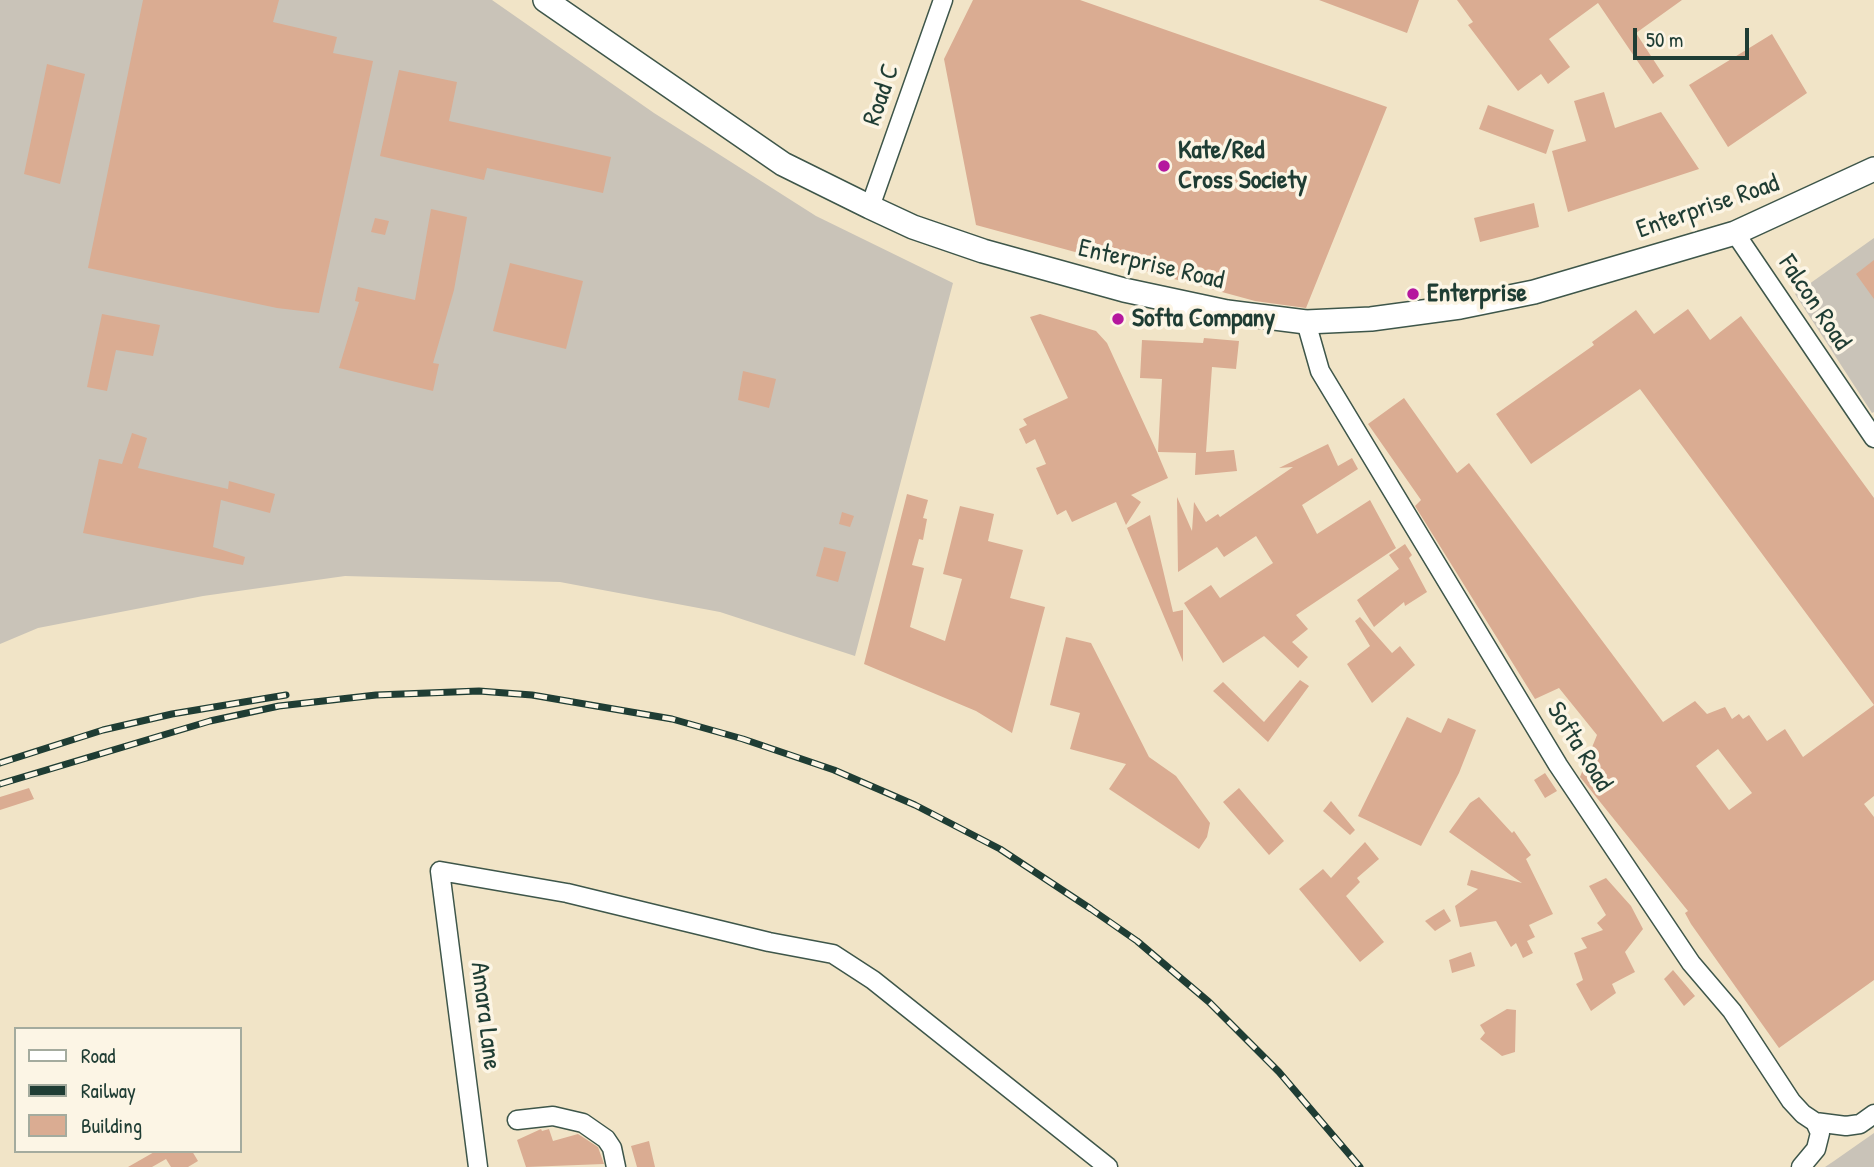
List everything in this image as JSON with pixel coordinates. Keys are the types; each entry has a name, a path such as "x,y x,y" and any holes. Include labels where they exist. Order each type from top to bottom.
{"main road":[{"name":"Enterprise Road","path":"545,0 783,164 870,208 913,227 983,251 1124,290 1227,312 1306,322 1371,319 1460,307 1534,292 1735,233 1874,169"}],"street":[{"name":"Road C","path":"870,208 943,0"},
{"name":"Falcon Road","path":"1735,233 1874,438"},
{"name":"Softa Road","path":"1306,322 1320,371 1558,765 1691,963 1732,1011 1791,1101 1815,1122"},
{"name":"Amara Lane","path":"478,1167 440,871 567,893 769,942 833,954 873,980 1108,1167"},
{"path":"1815,1122 1828,1125 1860,1124 1874,1114"},
{"path":"517,1120 553,1116 583,1123 606,1139 612,1148 616,1167"},
{"path":"1801,1167 1816,1149 1820,1133 1815,1122"}],"shaded area":[{"path":"0,0 492,0 654,113 816,216 953,283 855,656 720,612 560,582 345,576 203,596 38,628 0,644"},
{"path":"1874,238 1874,412 1872,413 1795,294"},
{"path":"1874,1133 1874,1167 1825,1167 1834,1161"}],"building":[{"path":"143,0 279,0 273,22 337,37 333,53 373,61 319,313 277,308 88,268"},
{"name":"Kate/Red Cross Society","path":"973,0 1080,0 1387,107 1306,308 1255,301 976,225 944,59"},
{"path":"1319,0 1419,0 1407,33"},
{"path":"1457,0 1682,0 1636,33 1664,76 1653,84 1598,3 1549,39 1570,67 1548,84 1541,74 1518,91 1468,25 1473,22"},
{"path":"1772,34 1807,93 1728,147 1689,85"},
{"path":"47,64 85,74 60,184 24,174"},
{"path":"399,70 457,82 449,121 611,157 603,193 487,168 484,180 380,156"},
{"path":"1604,92 1615,128 1661,112 1699,169 1568,212 1552,151 1586,141 1574,101"},
{"path":"1488,105 1554,130 1546,154 1479,129"},
{"path":"1534,203 1539,227 1480,242 1474,218"},
{"path":"431,209 467,217 454,290 433,363 439,364 433,391 339,368 359,302 355,301 358,287 415,300"},
{"path":"375,218 389,221 385,235 371,232"},
{"path":"1874,260 1874,299 1856,274"},
{"path":"510,263 583,281 566,349 493,331"},
{"path":"1688,309 1710,340 1741,316 1874,498 1874,705 1640,389 1531,464 1496,414 1594,345 1592,342 1636,310 1654,334"},
{"path":"102,314 160,325 153,356 116,350 107,391 87,387"},
{"path":"1040,314 1096,331 1107,343 1168,478 1131,495 1141,502 1126,525 1116,502 1072,522 1066,510 1057,515 1036,468 1046,464 1035,439 1026,444 1019,429 1027,425 1023,419 1068,398 1030,317"},
{"path":"1204,338 1239,341 1236,369 1212,367 1206,452 1234,450 1237,471 1195,475 1196,453 1158,452 1162,379 1140,378 1142,340 1203,343"},
{"path":"743,371 776,379 769,408 738,400"},
{"path":"1404,398 1457,473 1469,463 1663,722 1695,701 1707,714 1725,707 1732,719 1739,714 1743,719 1749,715 1767,741 1785,729 1803,757 1874,705 1874,796 1864,804 1874,817 1874,980 1779,1048 1691,924 1685,913 1688,911 1580,777 1597,735 1559,688 1535,699 1415,506 1421,500 1368,424","holes":["1718,749 1752,793 1729,810 1696,766"]},
{"path":"132,433 147,438 138,468 228,489 229,481 275,494 270,513 221,500 213,547 245,557 243,565 83,533 99,459 122,464"},
{"path":"1328,444 1338,466 1352,458 1358,469 1302,505 1317,534 1370,500 1396,548 1296,615 1308,629 1292,642 1308,657 1298,668 1264,636 1223,663 1184,603 1211,585 1220,598 1273,563 1256,536 1224,557 1217,547 1178,572 1177,497 1192,531 1194,502 1206,522 1218,514 1220,517 1293,467 1279,468"},
{"path":"907,494 928,500 923,518 927,519 923,540 919,539 912,565 924,568 910,627 945,641 962,579 943,574 960,506 994,514 988,541 1023,550 1010,598 1045,607 1012,733 976,711 864,664"},
{"path":"842,512 854,516 850,527 839,524"},
{"path":"1150,515 1173,612 1183,610 1183,662 1127,528"},
{"path":"1405,544 1412,555 1409,558 1427,592 1405,606 1404,602 1374,627 1357,600 1399,569 1389,555"},
{"path":"824,547 846,552 838,582 816,576"},
{"path":"1360,617 1392,653 1400,646 1415,665 1372,703 1347,664 1370,646 1355,621"},
{"path":"1066,637 1091,643 1149,757 1176,776 1210,823 1207,837 1199,849 1109,789 1126,764 1070,749 1080,713 1050,705"},
{"path":"1300,680 1309,686 1268,742 1213,691 1223,682 1264,722"},
{"path":"1407,717 1441,733 1448,718 1476,730 1459,773 1421,846 1358,816"},
{"path":"1545,773 1557,791 1545,798 1534,780"},
{"path":"29,788 34,799 0,810 0,797"},
{"path":"1239,788 1284,841 1269,855 1223,802"},
{"path":"1479,797 1512,833 1514,831 1531,855 1526,859 1553,914 1529,925 1535,937 1527,941 1533,953 1523,958 1516,943 1511,947 1496,921 1460,927 1455,906 1478,889 1467,885 1471,870 1522,883 1449,832 1470,803"},
{"path":"1331,801 1355,830 1350,835 1323,811"},
{"path":"1365,842 1379,859 1357,878 1360,882 1346,896 1384,942 1360,962 1299,889 1323,869 1331,878"},
{"path":"1606,878 1631,906 1643,929 1625,952 1635,972 1612,984 1616,993 1591,1011 1576,984 1583,980 1574,953 1587,948 1581,938 1603,930 1597,923 1606,915 1589,886"},
{"path":"1444,909 1451,921 1435,931 1425,921"},
{"path":"1471,952 1475,966 1452,973 1449,960"},
{"path":"1673,970 1695,996 1684,1006 1664,979"},
{"path":"1507,1009 1516,1010 1515,1052 1502,1056 1480,1039 1485,1033 1480,1025"},
{"path":"541,1129 549,1129 553,1141 578,1134 598,1147 604,1164 526,1167 517,1140"},
{"path":"649,1141 655,1167 637,1167 631,1146"},
{"path":"152,1153 193,1153 198,1161 188,1167 171,1167 166,1159 152,1167 128,1167"}],"railway":[{"path":"0,784 210,721 279,706 376,695 479,691 532,695 672,719 743,739 834,770 915,805 1000,849 1137,941 1209,1002 1279,1072 1360,1167"},
{"path":"0,763 103,730 172,714 286,695"}],"place":[{"name":"Kate/Red Cross Society","path":"1164,166"},
{"name":"Enterprise","path":"1413,294"},
{"name":"Softa Company","path":"1118,319"}]}
